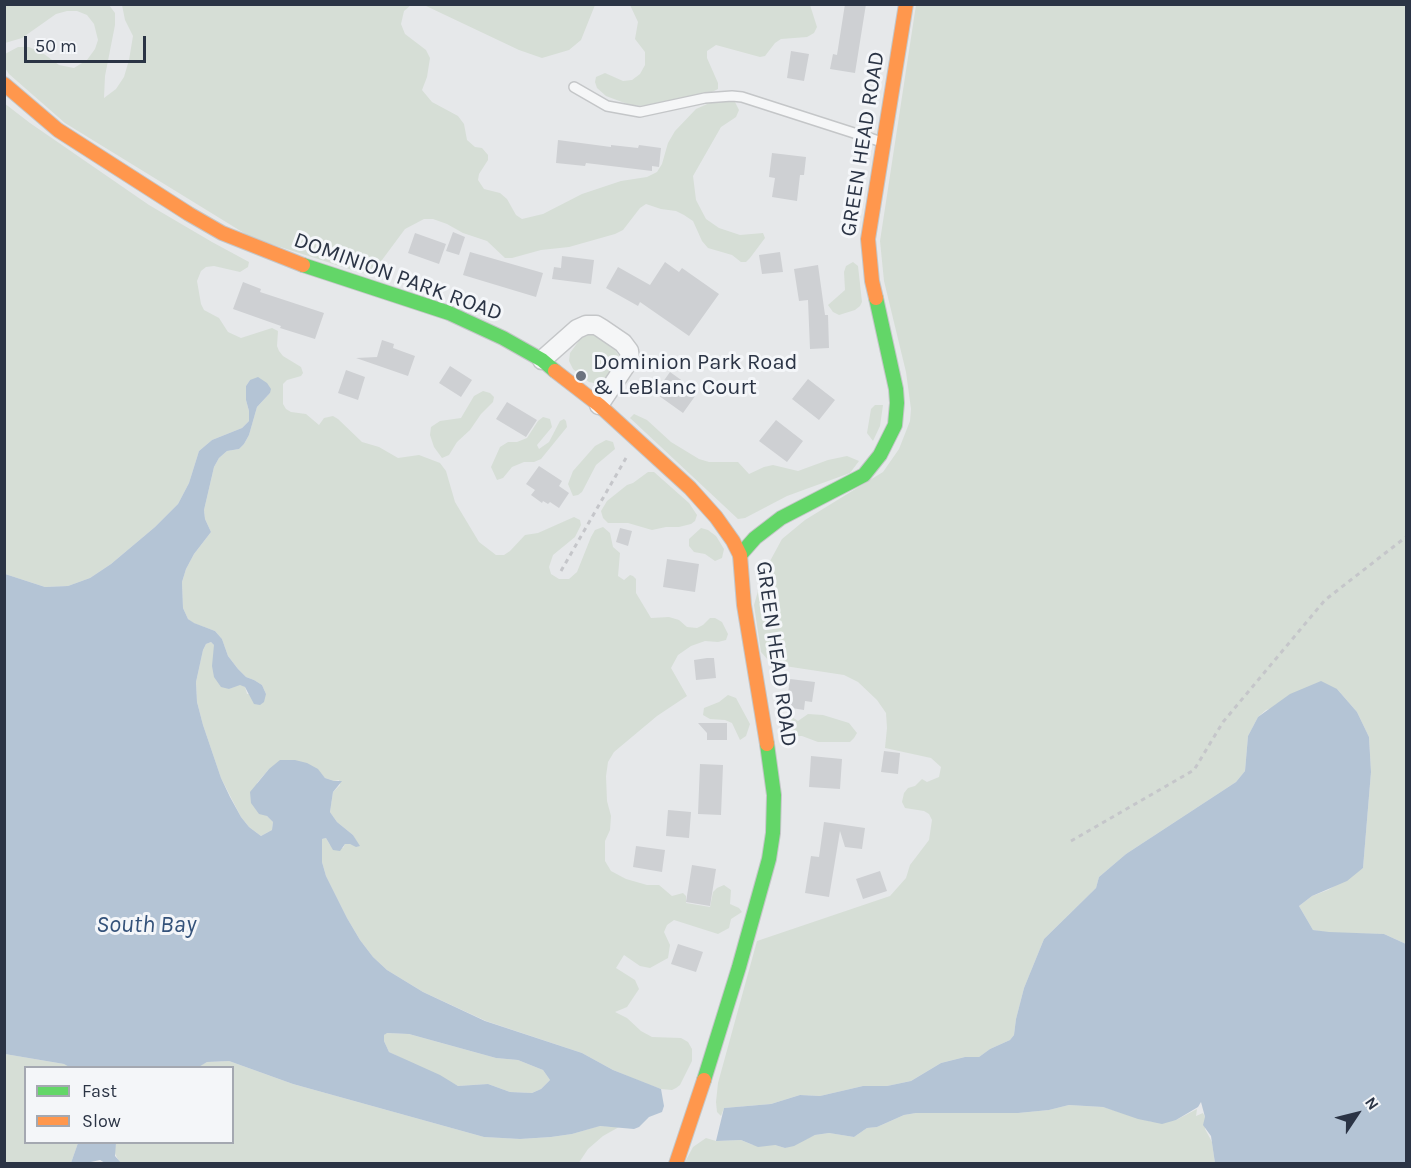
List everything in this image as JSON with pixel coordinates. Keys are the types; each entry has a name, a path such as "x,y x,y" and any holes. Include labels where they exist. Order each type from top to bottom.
{"street":[{"name":"GREEN HEAD ROAD","path":"676,1164 739,967 769,859 773,833 774,795 744,605 740,555 755,538 781,518 864,475 880,455 895,425 896,389 872,281 868,252 870,220 906,4"},
{"name":"DOMINION PARK ROAD","path":"4,84 58,130 222,233 284,259 449,313 503,338 542,360 637,439 703,501 726,530 740,555"},
{"path":"542,360 577,329 586,325 596,325 622,342 629,351 630,359 598,405"}],"lane":[{"path":"574,87 607,106 640,112 705,98 742,97 884,142"}],"path":[{"path":"561,571 637,439"},
{"path":"1071,842 1194,770 1223,722 1325,600 1407,537"}],"shaded area":[{"path":"5,5 109,5 115,13 115,25 105,76 104,98 116,89 124,77 129,60 133,36 125,20 122,5 411,5 404,11 401,24 405,34 426,50 430,58 422,90 432,102 458,116 464,124 467,140 475,147 482,148 488,155 488,160 478,180 484,189 500,193 507,199 516,215 522,219 543,214 582,194 621,181 647,177 657,172 675,131 696,109 714,101 735,102 739,110 736,117 721,127 693,176 696,200 706,219 719,228 740,235 763,233 765,238 746,262 741,262 732,255 708,248 702,241 693,221 684,215 646,204 640,208 623,230 615,234 569,247 505,258 487,241 433,219 424,219 405,229 382,260 374,268 362,273 252,238 65,123 9,74 5,68 5,54 18,47 29,47 59,65 74,68 87,60 95,49 98,40 94,24 87,15 77,11 67,11 56,14 22,38 5,43"},
{"path":"424,5 595,5 581,40 569,50 542,58 519,50"},
{"path":"630,5 810,5 817,27 814,33 807,37 781,39 765,56 760,57 716,45 707,51 707,58 718,83 718,89 668,104 630,105 606,96 597,88 595,82 596,77 605,73 623,81 632,80 640,74 645,65 645,52 635,39 638,22"},
{"path":"916,5 1406,5 1406,944 1384,934 1329,933 1313,930 1299,906 1312,896 1328,890 1363,868 1371,772 1369,737 1357,712 1337,689 1266,710 1258,717 1248,736 1245,771 1236,782 1126,854 1099,877 1096,888 1044,939 1024,988 1014,1035 1010,1040 979,1057 965,1057 941,1063 911,1081 887,1086 863,1086 820,1096 800,1095 771,1104 724,1108 721,1116 717,1112 716,1102 718,1083 757,941 890,896 906,878 910,865 929,840 932,820 929,814 905,808 902,802 908,788 915,786 922,779 927,782 939,777 941,767 931,758 885,748 886,713 877,700 858,682 844,675 778,665 769,661 761,652 754,605 763,574 782,539 805,520 883,472 899,449 910,421 911,409 906,372 884,281 880,241"},
{"path":"4,103 149,205 249,262 248,267 240,272 214,266 206,267 201,271 197,281 201,304 204,310 219,318 228,332 241,338 272,328 278,331 279,351 301,367 303,373 283,384 283,404 286,409 306,414 319,425 324,418 333,416 362,442 379,447 398,458 419,455 440,463 446,471 455,502 479,542 496,555 504,555 510,551 525,535 538,533 574,517 580,520 581,525 575,537 553,555 549,567 551,574 559,579 569,579 577,572 595,530 603,527 610,533 613,547 620,553 618,576 624,580 630,575 636,579 636,593 651,618 669,617 679,620 687,627 697,628 710,618 722,622 728,634 726,640 705,641 691,646 678,655 671,668 687,696 657,716 614,752 608,762 606,776 607,801 611,816 610,830 605,841 605,861 611,871 626,879 647,885 659,885 672,896 683,893 686,896 686,903 710,907 713,892 724,885 731,890 730,904 742,912 731,919 729,928 718,934 674,920 667,925 664,932 670,945 668,958 650,968 640,966 624,955 616,968 635,980 639,989 627,1007 615,1012 652,1037 681,1038 688,1042 692,1049 692,1061 680,1085 676,1088 661,1089 613,1070 582,1053 486,1021 423,992 387,970 360,940 326,876 322,862 322,839 326,838 330,845 343,848 345,844 359,846 353,835 337,822 330,812 333,792 340,785 339,780 325,778 317,769 269,769 257,783 267,816 273,822 272,830 261,836 241,817 221,778 197,702 196,682 206,644 211,642 214,645 214,655 229,689 240,684 245,687 247,694 266,694 262,685 246,677 238,669 228,656 222,639 215,631 188,619 183,608 182,582 194,554 211,532 204,510 214,467 227,451 239,449 244,444 257,407 270,393 250,380 246,386 249,421 242,428 212,440 199,451 189,483 178,504 111,564 90,578 68,586 45,587 5,574"},
{"path":"853,262 858,266 862,302 855,310 839,315 833,312 828,305 845,290 844,272 846,266"},
{"path":"591,333 613,347 619,356 605,379 598,384 589,382 573,369 569,361 570,353 581,338"},
{"path":"483,391 494,397 493,402 457,442 449,455 442,458 434,447 430,435 431,427 440,421 461,418 474,396"},
{"path":"875,405 883,405 880,426 873,441 867,433 871,409"},
{"path":"634,414 647,420 671,442 699,459 709,462 738,462 749,474 773,465 798,471 847,456 859,461 850,473 787,496 745,518 738,519 630,418"},
{"path":"543,417 550,419 552,427 537,445 539,449 549,442 560,421 564,419 567,427 541,459 512,467 503,478 497,480 491,467 500,447 508,442 517,442 527,438"},
{"path":"606,440 613,442 615,449 596,465 582,492 573,496 568,484 573,471 595,446"},
{"path":"648,472 654,472 689,503 697,515 695,521 679,527 652,530 628,523 608,523 603,518 601,511 607,501"},
{"path":"701,528 716,536 724,549 722,558 715,561 705,554 694,552 689,546 689,539"},
{"path":"728,695 736,698 750,724 746,736 740,740 732,723 710,719 703,715 704,708 719,702"},
{"path":"808,714 823,715 849,723 857,733 850,742 818,742 802,736 793,736 784,729 783,722 789,715 798,721"},
{"path":"386,1033 409,1034 496,1058 518,1060 543,1070 550,1080 541,1089 532,1093 510,1092 488,1084 458,1086 389,1052 384,1041"},
{"path":"5,1054 69,1066 24,1066 24,1144 78,1144 71,1163 5,1164"},
{"path":"229,1061 293,1084 484,1137 520,1139 551,1137 599,1126 619,1127 603,1136 588,1149 578,1164 119,1162 114,1151 116,1144 234,1144 234,1066 199,1066 207,1062"},
{"path":"1069,1105 1103,1107 1152,1122 1176,1120 1197,1109 1196,1116 1203,1113 1205,1117 1205,1129 1212,1142 1215,1163 684,1164 693,1147 706,1138 716,1141 741,1140 753,1145 775,1145 785,1148 815,1135 829,1133 854,1137 867,1128 877,1127 904,1115 916,1113 1018,1113 1049,1110"}],"water":[{"name":"South Bay","path":"258,377 271,389 257,407 244,444 239,449 227,451 214,467 204,510 211,532 194,554 182,582 183,608 188,619 215,631 222,639 228,656 238,669 246,677 262,685 266,694 264,702 260,705 254,704 245,687 240,685 229,689 221,687 214,677 212,666 214,645 211,642 206,644 196,682 197,702 221,778 230,797 241,817 261,836 272,830 273,822 267,816 259,814 251,803 250,792 269,769 280,760 307,763 318,769 325,778 342,781 333,792 330,812 337,822 353,835 360,846 345,844 340,851 333,850 326,838 322,839 322,862 326,876 347,918 373,957 387,970 423,992 485,1021 582,1053 613,1070 661,1089 664,1106 662,1112 649,1117 639,1127 634,1129 600,1126 572,1134 520,1139 484,1137 293,1084 229,1061 207,1062 200,1066 68,1066 5,1054 5,574 45,587 68,586 90,578 111,564 178,504 189,483 199,451 212,440 242,428 249,421 246,386 250,380","holes":["387,1033 409,1034 496,1058 518,1060 543,1070 550,1080 541,1089 532,1093 510,1092 488,1084 458,1086 440,1075 389,1052 384,1035"]},
{"path":"1321,681 1337,689 1357,712 1369,737 1371,772 1363,868 1347,881 1312,896 1299,906 1313,930 1384,934 1406,944 1406,1163 1215,1163 1211,1136 1203,1125 1205,1117 1201,1102 1198,1107 1176,1120 1162,1124 1138,1119 1103,1107 1069,1105 1049,1110 1018,1113 916,1113 904,1115 877,1127 867,1128 854,1137 829,1133 815,1135 785,1148 775,1145 758,1147 741,1140 716,1141 724,1108 771,1104 800,1095 820,1096 863,1086 887,1086 911,1081 941,1063 965,1057 979,1057 1010,1040 1014,1035 1024,988 1044,939 1096,888 1099,877 1126,854 1236,782 1245,771 1248,736 1258,717 1290,694"},
{"path":"78,1144 116,1144 115,1156 121,1163 105,1163 100,1160 71,1163"}],"building":[{"path":"845,4 866,4 855,73 830,69 833,54 837,55"},
{"path":"791,51 809,54 804,81 787,78"},
{"path":"558,140 611,147 611,145 638,148 639,145 661,148 659,167 652,166 652,171 586,163 585,166 556,163"},
{"path":"772,153 806,157 804,175 800,175 797,201 772,197 775,178 769,177"},
{"path":"453,232 465,237 459,255 446,251"},
{"path":"415,233 446,244 439,264 408,253"},
{"path":"470,252 543,273 536,297 463,275"},
{"path":"780,252 783,272 762,274 759,255"},
{"path":"562,256 594,260 591,284 552,279 554,267 561,268"},
{"path":"665,262 679,272 682,268 719,294 689,336 640,302 638,306 606,288 618,267 650,285"},
{"path":"818,265 825,315 828,315 829,348 810,349 808,300 799,301 794,269"},
{"path":"243,282 261,289 260,292 324,313 315,339 233,309"},
{"path":"382,340 394,344 393,348 415,356 408,376 356,358 377,357"},
{"path":"450,366 472,380 461,397 439,383"},
{"path":"346,370 365,377 358,400 338,393"},
{"path":"670,372 698,392 683,413 655,393"},
{"path":"808,379 835,400 819,420 792,399"},
{"path":"507,402 537,420 526,437 496,419"},
{"path":"776,420 803,441 787,462 759,441"},
{"path":"539,466 562,481 559,486 569,493 559,508 550,502 548,504 543,501 542,503 531,495 535,490 526,484"},
{"path":"620,528 632,531 628,546 616,542"},
{"path":"667,559 699,564 695,592 663,587"},
{"path":"714,658 716,678 696,680 694,660"},
{"path":"790,679 815,682 812,702 805,701 804,710 786,707"},
{"path":"698,723 727,723 727,740 707,740 707,733"},
{"path":"884,751 900,753 898,774 881,772"},
{"path":"811,756 842,759 840,789 809,787"},
{"path":"700,764 723,765 721,815 698,814"},
{"path":"668,810 691,812 689,838 666,836"},
{"path":"824,822 865,828 862,849 845,847 840,831 829,897 805,893 811,856 819,857"},
{"path":"636,846 665,850 662,872 633,867"},
{"path":"692,865 716,869 710,906 686,902"},
{"path":"880,871 887,891 863,899 856,879"},
{"path":"678,944 703,952 696,972 671,964"}],"traffic: fast":[{"path":"303,265 449,313 503,338 542,360 555,371"},
{"path":"740,555 755,538 781,518 864,475 880,455 895,425 897,403 876,298"},
{"path":"704,1080 769,859 773,833 774,795 767,744"}],"traffic: slow":[{"path":"876,298 868,239 906,4"},
{"path":"4,84 58,130 189,214 222,233 303,265"},
{"path":"555,371 599,405 690,488 716,517 733,541 740,555 744,605 767,744"},
{"path":"676,1164 704,1080"}],"place":[{"name":"Dominion Park Road & LeBlanc Court","path":"581,376"}]}
